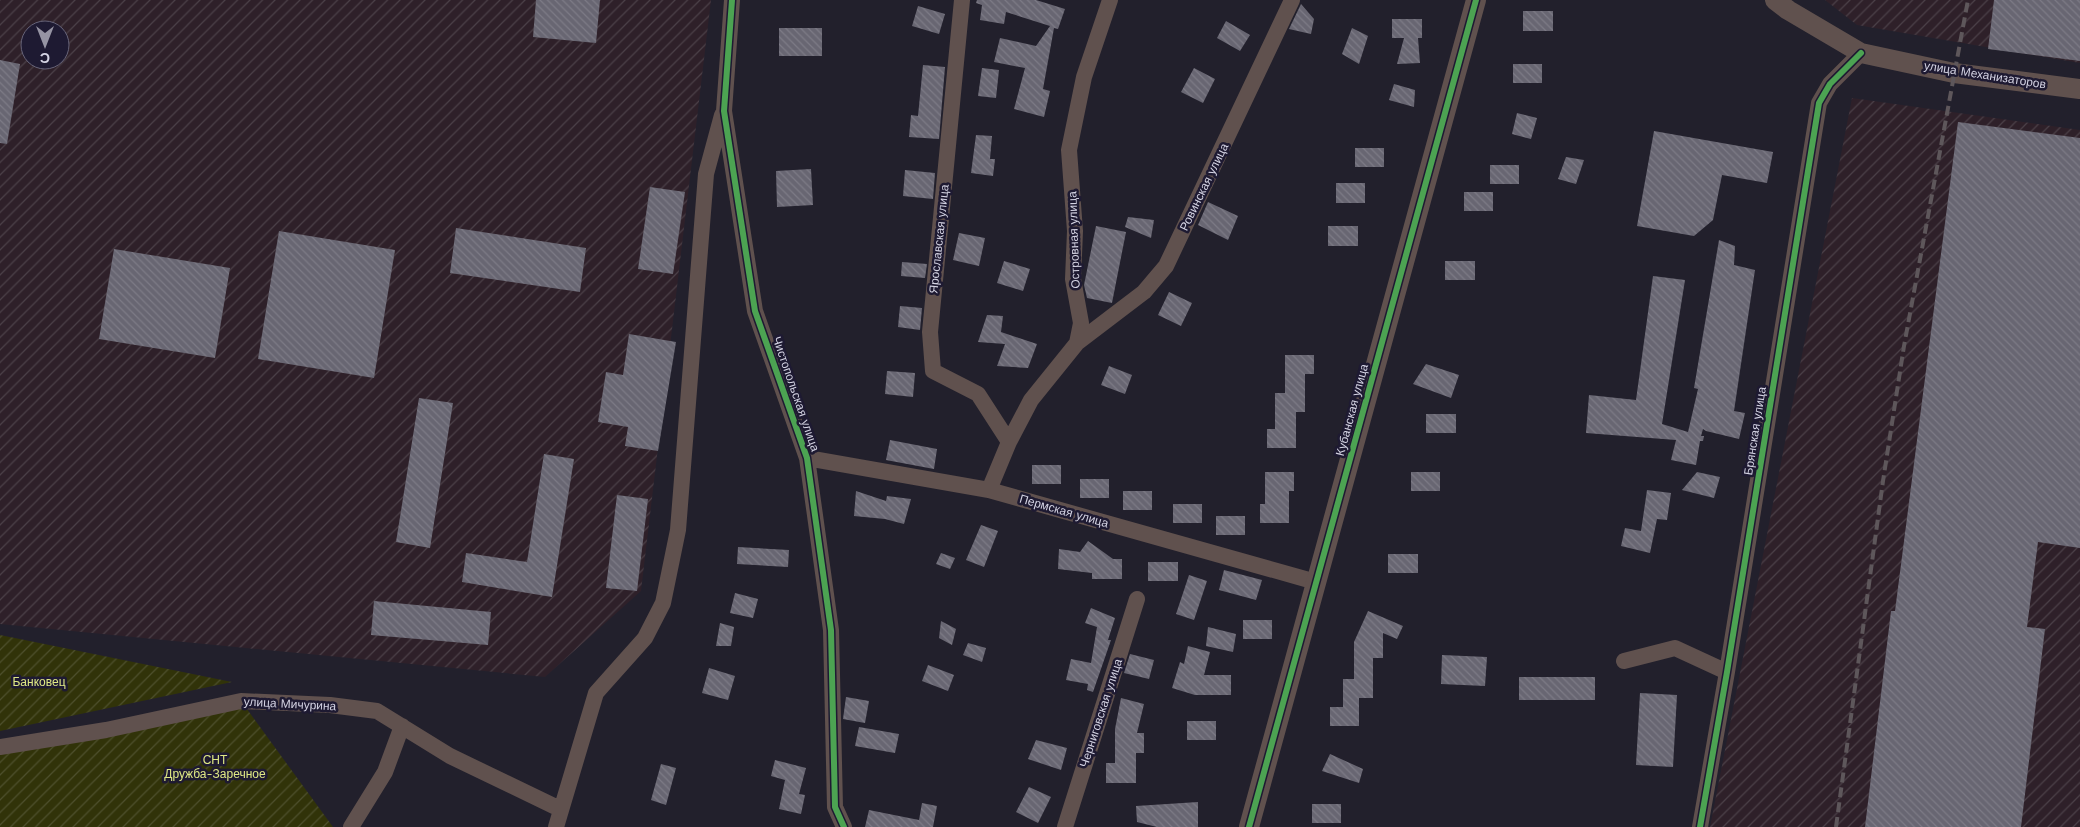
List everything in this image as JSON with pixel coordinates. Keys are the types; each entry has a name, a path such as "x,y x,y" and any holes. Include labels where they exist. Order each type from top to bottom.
{"street":[{"name":"Чистопольская улица","path":"732,0 724,110 755,311 807,458 831,630 835,807 844,827"},
{"name":"Ярославская улица","path":"962,0 930,332 933,372 978,394 1009,442"},
{"name":"Островная улица","path":"1077,343 1081,323 1073,280 1075,231 1070,150 1084,77 1110,0"},
{"name":"Ровинская улица","path":"1077,343 1144,292 1166,266 1292,0"},
{"name":"Кубанская улица","path":"1249,827 1476,0"},
{"name":"улица Механизаторов","path":"1775,0 1788,10 1860,52 1954,73 2080,89"},
{"name":"Брянская улица","path":"1700,827 1727,672 1819,103 1830,84 1860,52"},
{"path":"556,827 596,693 645,638 663,603 678,530 706,174 724,110"},
{"path":"989,490 1009,442 1031,400 1077,343"},
{"name":"Пермская улица","path":"807,458 989,490 1316,582"},
{"name":"Черниговская улица","path":"1065,827 1137,599"},
{"path":"1624,661 1675,648 1727,672"},
{"name":"улица Мичурина","path":"0,748 106,730 241,701 330,705 377,711 450,756 560,809"},
{"path":"351,827 385,772 402,726"}],"shaded area":[{"path":"0,0 711,0 641,591 545,677 0,624"},
{"path":"1825,0 2080,0 2080,63 1857,25"},
{"path":"1852,98 2080,130 2080,827 1710,827"}],"green space":[{"name":"Банковец","path":"0,635 232,682 0,731"},
{"name":"СНТ Дружба-Заречное","path":"241,701 333,827 0,827 0,753"}],"building":[{"path":"536,0 600,0 596,43 533,37"},
{"path":"977,0 1036,0 1065,9 1058,29 1054,28 1043,89 1050,91 1044,117 1014,109 1025,68 994,62 1000,38 1036,46 1050,26 1006,12 1004,24 980,20 982,5 976,3"},
{"path":"1994,0 2080,0 2080,61 1988,49"},
{"path":"1301,4 1314,19 1311,34 1289,29"},
{"path":"918,6 945,14 939,34 912,26"},
{"path":"1523,11 1553,11 1553,31 1523,31"},
{"path":"1392,19 1422,19 1422,38 1418,38 1420,63 1397,64 1404,38 1392,38"},
{"path":"1226,21 1250,35 1240,51 1217,38"},
{"path":"779,28 822,28 822,56 779,56"},
{"path":"1352,28 1368,36 1359,64 1342,54"},
{"path":"0,60 20,64 7,144 0,143"},
{"path":"1513,64 1542,64 1542,83 1513,83"},
{"path":"923,65 945,67 939,139 909,137 911,115 918,116"},
{"path":"982,68 999,70 996,98 978,96"},
{"path":"1194,68 1215,79 1203,103 1181,92"},
{"path":"1394,84 1415,90 1414,107 1389,100"},
{"path":"1517,113 1537,118 1531,139 1512,134"},
{"path":"1958,122 2080,138 2080,548 2038,542 2027,627 2045,629 2021,827 1865,827 1891,611 1895,611"},
{"path":"1654,131 1773,152 1767,183 1722,175 1713,220 1694,236 1637,226"},
{"path":"976,135 992,136 990,159 995,159 993,176 971,173"},
{"path":"1355,148 1384,148 1384,167 1355,167"},
{"path":"1566,157 1584,160 1576,184 1558,179"},
{"path":"1490,165 1519,165 1519,184 1490,184"},
{"path":"811,169 813,205 777,207 776,171"},
{"path":"905,170 935,173 933,199 903,196"},
{"path":"1336,183 1365,183 1365,203 1336,203"},
{"path":"650,187 685,192 673,274 638,269"},
{"path":"1464,192 1493,192 1493,211 1464,211"},
{"path":"1208,202 1238,216 1228,240 1198,225"},
{"path":"1128,217 1154,220 1151,238 1125,227"},
{"path":"1096,226 1126,232 1112,303 1087,298 1084,285"},
{"path":"1328,226 1358,226 1358,246 1328,246"},
{"path":"456,228 586,248 580,292 450,273"},
{"path":"279,231 395,250 374,378 258,359"},
{"path":"959,233 985,238 979,266 953,260"},
{"path":"1719,240 1735,246 1734,265 1755,270 1734,411 1745,413 1739,439 1703,429 1701,436 1704,436 1703,441 1700,441 1696,465 1671,460 1676,440 1586,433 1589,395 1636,400 1653,276 1685,280 1662,424 1688,432 1698,389 1694,388"},
{"path":"114,249 230,268 215,358 99,339"},
{"path":"1004,261 1030,269 1023,291 997,283"},
{"path":"1445,261 1475,261 1475,280 1445,280"},
{"path":"902,262 927,264 925,278 901,276"},
{"path":"1169,292 1192,303 1181,326 1158,315"},
{"path":"900,306 922,308 920,330 898,327"},
{"path":"987,315 1003,316 1001,332 1037,344 1028,368 997,366 1005,344 978,342"},
{"path":"629,334 676,342 658,451 625,446 628,427 598,422 606,372 623,375"},
{"path":"1285,355 1314,355 1314,374 1305,374 1305,412 1296,412 1296,448 1267,448 1267,429 1275,429 1275,393 1285,393"},
{"path":"1426,364 1459,375 1451,398 1413,384"},
{"path":"1109,366 1132,375 1125,394 1101,385"},
{"path":"887,371 915,373 913,397 885,394"},
{"path":"419,398 453,403 430,548 396,542"},
{"path":"1426,414 1456,414 1456,433 1426,433"},
{"path":"890,440 937,449 934,469 886,460"},
{"path":"544,454 574,459 552,597 462,582 466,553 527,562"},
{"path":"1032,465 1061,465 1061,484 1032,484"},
{"path":"1265,472 1294,472 1294,491 1289,491 1289,523 1260,523 1260,504 1265,504"},
{"path":"1411,472 1440,472 1440,491 1411,491"},
{"path":"1697,472 1720,477 1714,498 1682,490"},
{"path":"1080,479 1109,479 1109,498 1080,498"},
{"path":"1647,490 1671,493 1667,520 1657,519 1650,553 1621,546 1625,528 1641,531"},
{"path":"856,491 886,501 887,496 911,499 904,524 885,519 854,516"},
{"path":"1123,491 1152,491 1152,510 1123,510"},
{"path":"617,495 648,499 637,591 606,588"},
{"path":"1173,504 1202,504 1202,523 1173,523"},
{"path":"1216,516 1245,516 1245,535 1216,535"},
{"path":"981,525 998,531 984,567 966,560"},
{"path":"1088,541 1113,559 1122,559 1122,579 1092,579 1092,573 1058,569 1059,549 1080,552"},
{"path":"738,547 789,550 788,567 737,564"},
{"path":"941,553 955,558 950,569 936,564"},
{"path":"1388,554 1418,554 1418,573 1388,573"},
{"path":"1148,562 1178,562 1178,581 1148,581"},
{"path":"1224,570 1262,580 1256,600 1219,590"},
{"path":"1189,575 1207,581 1194,620 1176,614"},
{"path":"735,593 758,599 753,618 730,613"},
{"path":"374,601 491,612 488,645 371,635"},
{"path":"1091,608 1115,618 1108,640 1111,640 1093,692 1087,690 1088,684 1066,680 1071,659 1091,663 1097,627 1085,623"},
{"path":"1368,611 1403,626 1397,639 1383,633 1383,658 1373,658 1373,698 1359,698 1359,726 1330,726 1330,707 1343,707 1343,679 1354,679 1354,642"},
{"path":"1243,620 1272,620 1272,639 1243,639"},
{"path":"941,621 956,629 952,645 939,638"},
{"path":"720,623 734,627 731,646 716,646"},
{"path":"1208,627 1236,634 1233,652 1206,646"},
{"path":"968,643 986,648 982,662 963,655"},
{"path":"1188,646 1210,652 1204,675 1231,675 1231,695 1195,695 1172,688 1180,662 1184,664"},
{"path":"1130,654 1154,660 1149,679 1124,673"},
{"path":"1442,655 1487,657 1485,686 1441,684"},
{"path":"928,665 954,675 948,691 922,681"},
{"path":"709,668 735,676 728,700 702,693"},
{"path":"1519,677 1595,677 1595,700 1519,700"},
{"path":"1640,693 1677,695 1673,767 1636,765"},
{"path":"846,697 869,701 865,723 843,719"},
{"path":"1121,698 1144,704 1137,733 1144,733 1144,753 1136,753 1136,783 1106,783 1106,763 1115,763 1115,729"},
{"path":"1187,721 1216,721 1216,740 1187,740"},
{"path":"859,727 899,734 895,753 855,746"},
{"path":"1036,740 1067,748 1061,770 1028,759"},
{"path":"1330,754 1363,769 1359,783 1322,771"},
{"path":"775,760 806,768 799,794 805,795 801,814 779,809 785,780 771,776"},
{"path":"661,764 676,768 666,805 651,800"},
{"path":"1029,787 1051,797 1038,823 1016,812"},
{"path":"1198,802 1198,827 1157,827 1137,822 1136,806"},
{"path":"922,803 937,806 933,827 865,827 869,810 919,820"},
{"path":"1312,804 1341,804 1341,823 1312,823"}],"railway":[{"path":"1836,827 1883,481 1904,346 1968,0"}],"cycle path":[{"path":"732,0 724,111 755,311 807,458 831,630 835,807 844,827"},
{"path":"1249,827 1476,0"},
{"path":"1700,827 1727,672 1819,103 1830,84 1861,53"}]}
